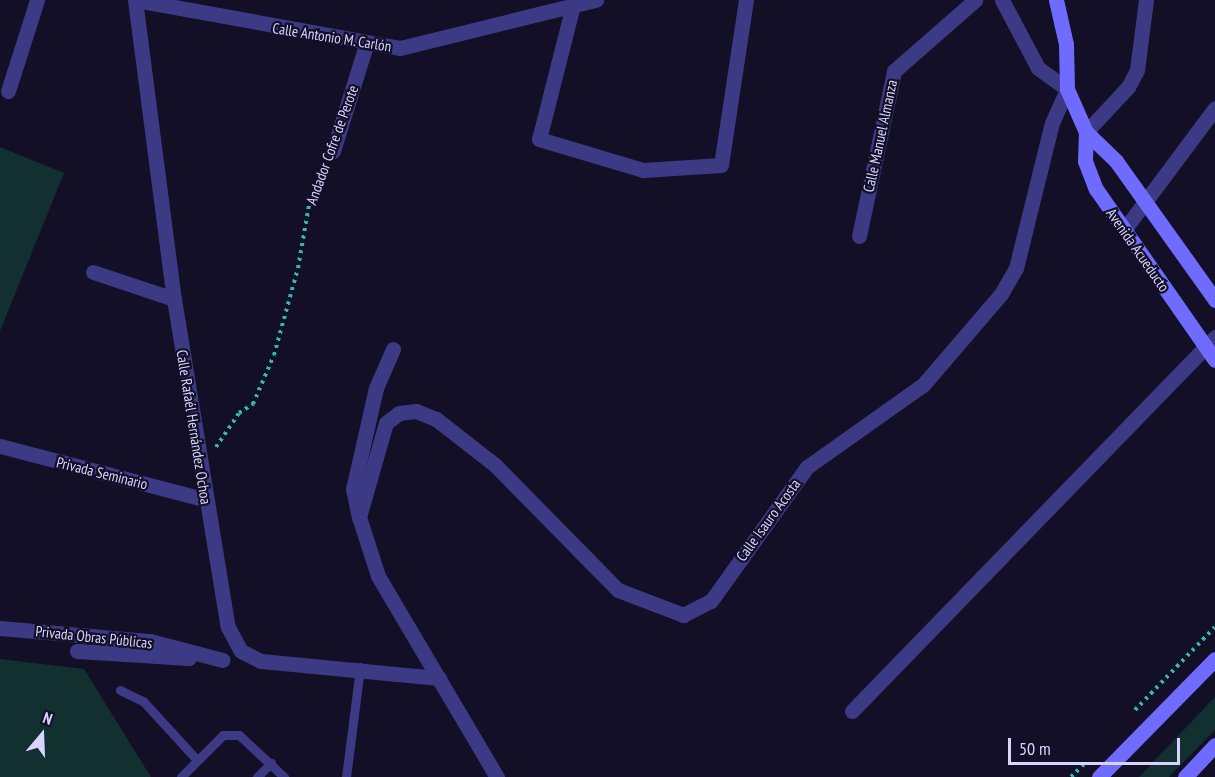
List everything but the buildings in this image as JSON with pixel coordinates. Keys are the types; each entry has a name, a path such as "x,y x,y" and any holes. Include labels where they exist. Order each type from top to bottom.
{"street":[{"path":"8,92 37,0"},
{"name":"Calle Antonio M. Carlón","path":"135,0 366,45 400,48 572,9 597,0"},
{"name":"Calle Rafaél Hernández Ochoa","path":"135,0 174,299 204,499 228,627 241,651"},
{"path":"572,9 539,139 643,170 721,165 746,0"},
{"name":"Calle Manuel Almanza","path":"859,236 894,71 975,0"},
{"path":"1002,0 1038,68 1068,89"},
{"name":"Avenida Acueducto","path":"1056,0 1066,44 1068,89 1086,132 1088,170 1124,230 1210,341 1215,360"},
{"path":"1086,132 1128,87 1137,69 1146,0"},
{"name":"Andador Cofre de Perote","path":"333,151 366,45"},
{"name":"Calle Isauro Acosta","path":"359,517 386,423 399,413 416,411 436,419 495,465 618,590 683,615 698,611 711,601 807,467 923,385 1001,294 1016,268 1052,123 1068,89"},
{"path":"1124,230 1146,204 1215,108"},
{"name":"Avenida Acueducto","path":"1086,132 1116,161 1215,300"},
{"path":"93,272 174,299"},
{"path":"852,711 1210,341"},
{"path":"393,349 376,388 353,489 359,517 378,576 497,777"},
{"name":"Privada Seminario","path":"0,446 204,499"},
{"name":"Privada Obras Públicas","path":"0,628 150,641 223,660"},
{"name":"Privada Obras Públicas","path":"77,651 223,660"},
{"path":"223,660 241,651 261,661 360,667 439,678"},
{"path":"1099,777 1215,659"},
{"path":"1185,777 1215,745"}],"lane":[{"path":"346,777 360,667"},
{"path":"120,690 143,701 197,760"},
{"path":"181,777 223,735 239,735 284,777"},
{"path":"257,777 271,763"}],"path":[{"name":"Andador Cofre de Perote","path":"201,470 239,413 253,404 274,355 298,268 310,199 333,151"},
{"path":"1127,718 1215,627"},
{"path":"1071,777 1087,760"}],"green space":[{"path":"0,147 64,173 0,331"},
{"path":"0,659 84,669 151,777 0,777"},
{"path":"1215,697 1215,730 1169,777 1139,777"}]}
